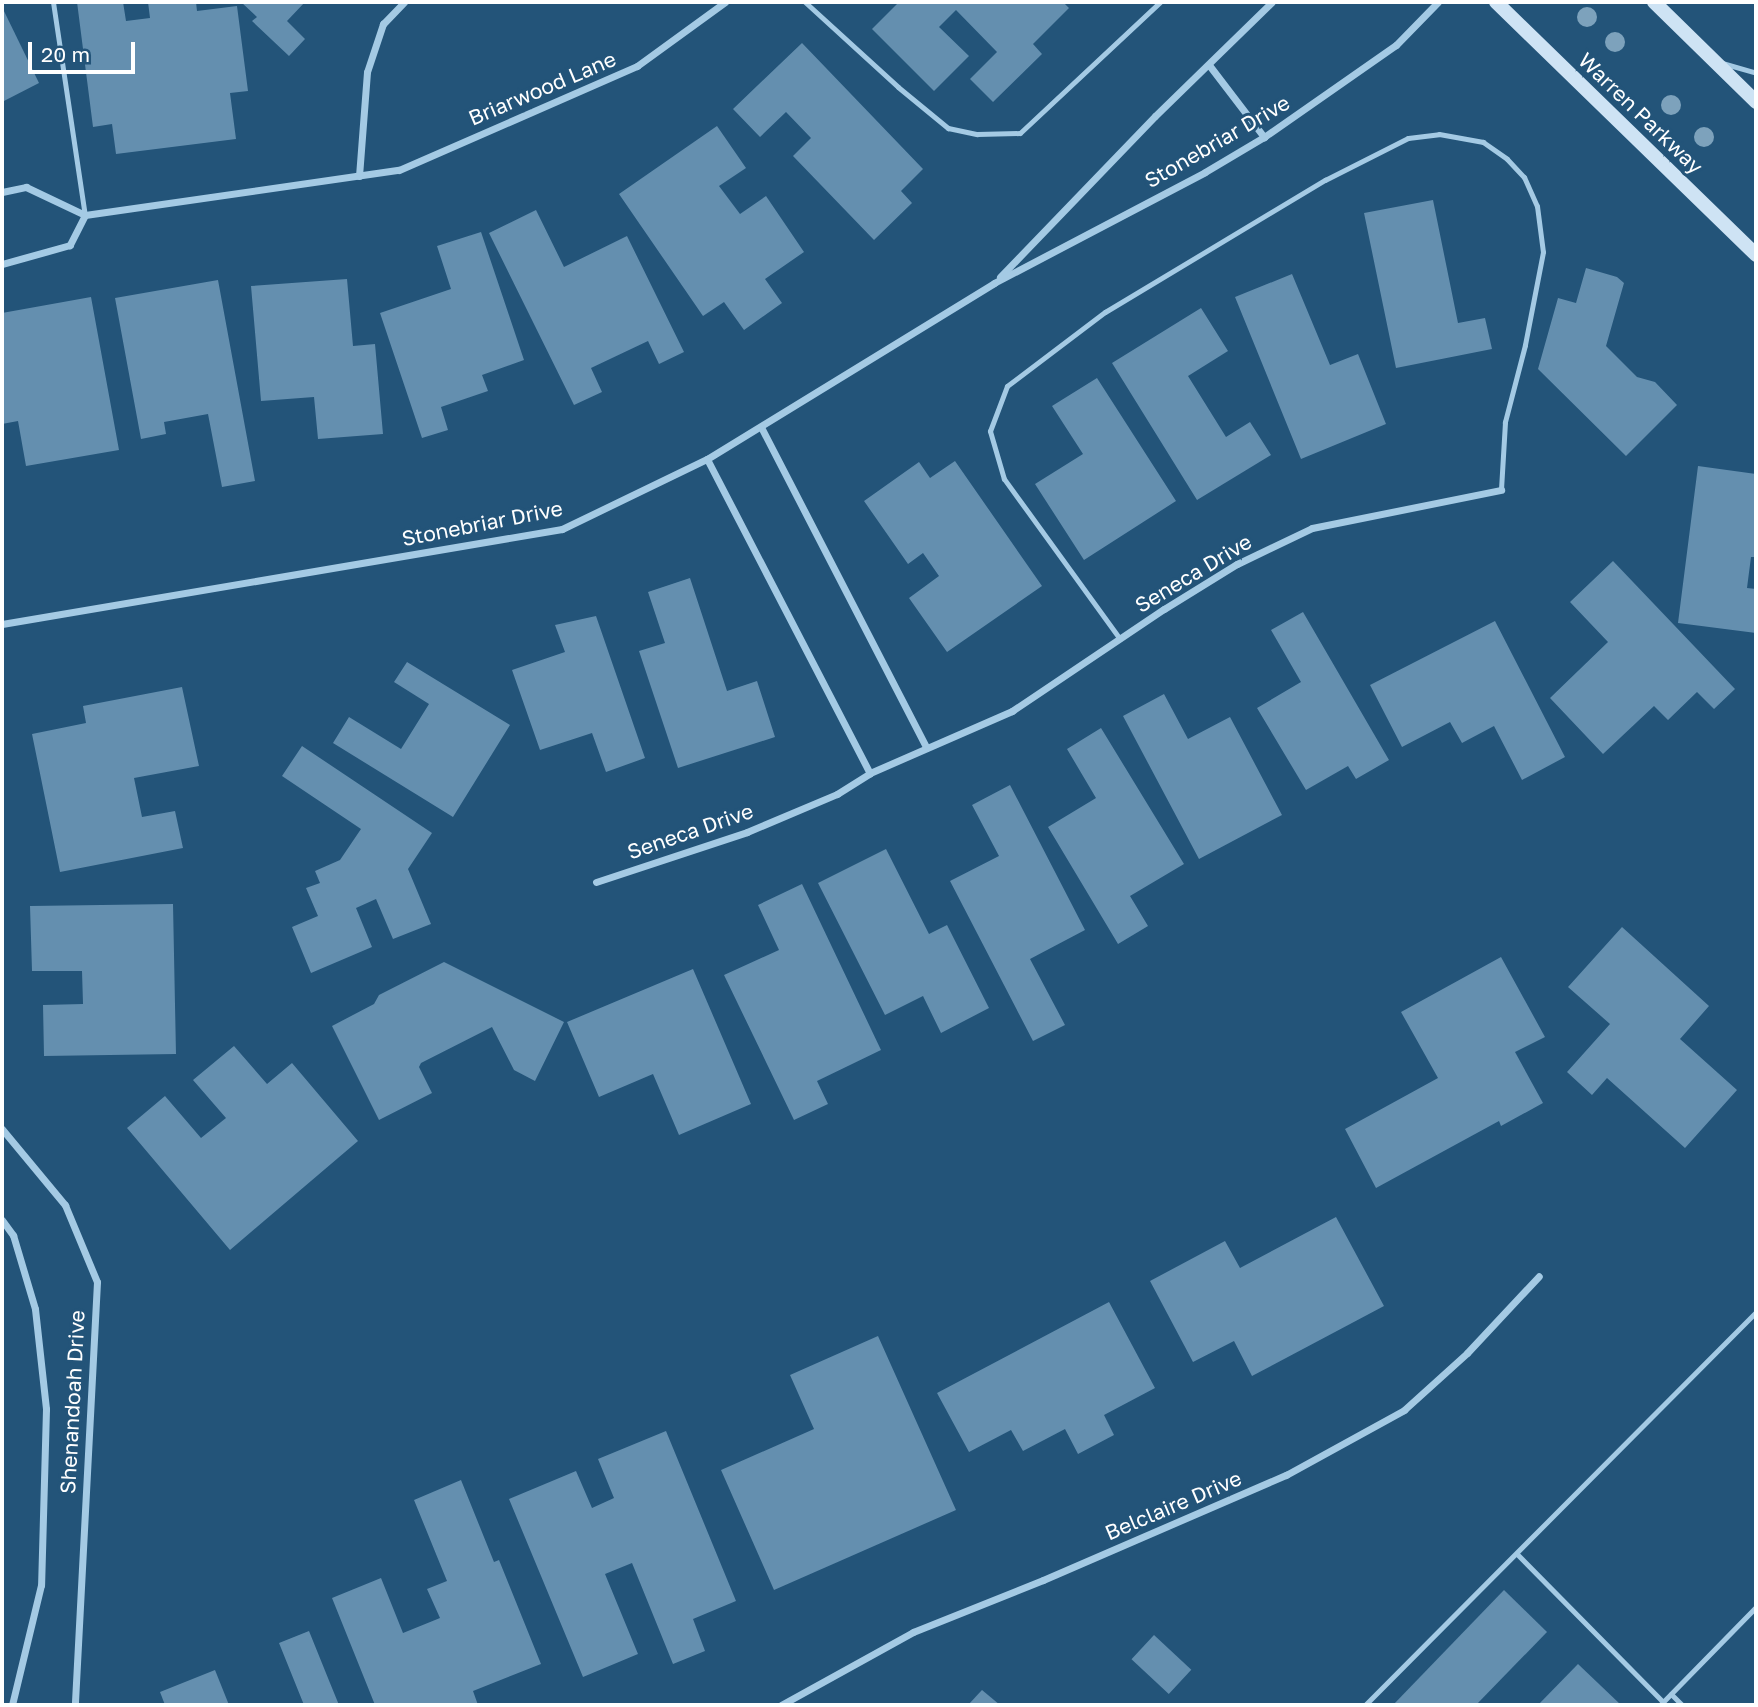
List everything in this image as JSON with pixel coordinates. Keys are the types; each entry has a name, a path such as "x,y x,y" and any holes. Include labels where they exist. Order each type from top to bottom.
{"main road":[{"name":"Warren Parkway","path":"1496,2 1756,254"},
{"path":"1654,2 1756,102"}],"street":[{"path":"359,176 367,72 383,24 404,2"},
{"name":"Briarwood Lane","path":"85,215 399,170 638,66 725,2"},
{"name":"Stonebriar Drive","path":"994,283 1155,116 1272,2"},
{"name":"Stonebriar Drive","path":"2,624 562,528 707,460 994,283 1206,172 1264,137 1396,45 1438,2"},
{"path":"1209,65 1264,137"},
{"path":"2,192 26,187 85,215 70,245 2,264"},
{"path":"761,427 928,748"},
{"path":"707,460 870,773"},
{"name":"Seneca Drive","path":"596,882 747,832 837,794 870,773 1012,711 1237,564 1312,528 1501,489"},
{"name":"Shenandoah Drive","path":"2,1129 65,1205 97,1282 75,1705"},
{"name":"Shenandoah Drive","path":"2,1220 13,1235 35,1309 46,1409 41,1585 12,1705"},
{"name":"Belclaire Drive","path":"781,1705 913,1632 1042,1580 1286,1475 1404,1410 1467,1353 1539,1276"}],"lane":[{"path":"53,2 85,215"},
{"path":"805,2 898,87 948,128 977,134 1020,133 1160,2"},
{"path":"1713,60 1756,73"},
{"path":"1120,639 1004,479 990,431 1007,386 1105,312 1325,180 1408,138 1438,134 1483,142 1507,159 1524,177 1537,206 1543,253 1525,345 1505,422 1501,489"},
{"path":"1365,1705 1756,1312"},
{"path":"1517,1554 1662,1703 1756,1609"},
{"path":"1671,1694 1682,1705"}],"building":[{"path":"77,2 123,2 126,21 150,18 148,2 196,2 197,11 237,6 248,91 230,93 236,139 116,154 112,124 93,127"},
{"path":"241,2 305,2 287,21 305,39 289,56 252,21 257,17"},
{"path":"899,2 1063,2 1069,8 1033,44 1042,54 993,102 970,79 997,52 956,10 939,27 969,56 934,91 872,29"},
{"path":"2,7 39,83 2,102"},
{"path":"802,43 923,169 901,191 912,203 874,240 793,156 811,138 786,112 760,137 733,109"},
{"path":"717,126 746,168 719,186 740,214 766,196 804,252 765,279 782,303 744,330 724,302 703,316 619,194"},
{"path":"1433,200 1458,323 1485,318 1492,349 1396,368 1364,213"},
{"path":"536,210 564,267 627,236 684,352 659,364 648,341 591,368 602,392 574,405 489,233"},
{"path":"481,232 524,360 482,375 488,391 441,407 448,430 422,438 380,313 451,289 437,246"},
{"path":"1586,268 1617,277 1624,283 1606,346 1637,377 1655,382 1677,405 1626,456 1538,369 1558,298 1576,303"},
{"path":"1292,274 1330,365 1358,354 1386,424 1301,459 1235,297"},
{"path":"347,279 353,346 375,344 383,434 318,439 314,397 261,401 251,286"},
{"path":"218,280 255,481 222,487 208,414 164,422 166,434 141,439 115,298"},
{"path":"91,297 119,450 26,466 18,421 2,424 2,313"},
{"path":"1201,308 1228,351 1188,376 1226,437 1250,422 1271,455 1197,500 1112,363"},
{"path":"1097,378 1176,501 1084,560 1035,484 1083,454 1052,406"},
{"path":"955,461 1042,586 947,652 909,598 939,576 923,553 908,564 864,501 919,462 930,478"},
{"path":"1698,466 1756,474 1756,557 1751,557 1747,588 1756,589 1756,633 1678,623"},
{"path":"1613,561 1735,689 1714,709 1697,692 1668,720 1654,706 1603,754 1550,698 1608,642 1570,602"},
{"path":"690,578 727,691 757,681 775,737 678,768 639,651 665,643 648,592"},
{"path":"1303,612 1389,760 1356,779 1348,766 1306,790 1257,708 1301,682 1271,630"},
{"path":"596,616 645,758 606,772 592,733 540,750 512,670 565,652 555,625"},
{"path":"1495,621 1565,757 1522,780 1494,726 1462,743 1450,722 1402,747 1370,685"},
{"path":"407,662 510,725 453,817 333,743 349,717 401,749 429,704 394,682"},
{"path":"182,687 199,766 134,778 142,817 175,811 183,848 60,872 32,734 86,723 83,706"},
{"path":"1164,694 1188,739 1230,717 1282,815 1199,859 1123,716"},
{"path":"1101,728 1184,864 1130,896 1148,926 1118,944 1048,827 1096,798 1067,749"},
{"path":"302,746 432,833 408,869 431,924 393,939 376,899 356,908 372,947 311,973 292,927 318,916 306,888 320,883 315,871 340,860 361,829 282,776"},
{"path":"1010,785 1085,930 1030,959 1065,1025 1033,1041 950,881 999,856 972,805"},
{"path":"886,849 929,934 947,925 989,1008 941,1033 923,996 885,1015 818,883"},
{"path":"802,884 881,1050 817,1081 828,1104 794,1120 724,975 779,950 758,905"},
{"path":"173,904 176,1054 44,1056 43,1005 83,1004 82,971 32,971 30,906"},
{"path":"1622,927 1709,1006 1680,1039 1737,1090 1685,1148 1607,1078 1592,1095 1567,1072 1610,1024 1568,987"},
{"path":"1501,957 1545,1037 1515,1052 1543,1103 1501,1126 1499,1121 1376,1188 1345,1129 1438,1078 1401,1012"},
{"path":"444,962 564,1022 535,1081 514,1070 492,1027 421,1063 419,1067 432,1093 379,1120 332,1026 374,1004 379,995"},
{"path":"693,969 751,1104 679,1135 653,1074 599,1097 567,1022"},
{"path":"234,1046 267,1084 292,1063 358,1141 230,1250 127,1128 165,1096 201,1138 226,1118 193,1080"},
{"path":"1336,1217 1384,1306 1252,1376 1234,1341 1193,1362 1150,1281 1225,1241 1240,1268"},
{"path":"1109,1302 1155,1388 1104,1415 1114,1435 1078,1454 1065,1429 1023,1451 1011,1430 969,1452 937,1393"},
{"path":"878,1336 956,1510 774,1590 721,1470 814,1429 790,1375"},
{"path":"666,1431 736,1601 693,1619 705,1651 673,1664 632,1563 605,1574 638,1654 583,1677 509,1499 576,1471 592,1508 614,1498 598,1459"},
{"path":"461,1480 494,1562 499,1560 541,1664 473,1691 478,1705 375,1705 332,1598 381,1578 403,1633 440,1618 427,1589 447,1581 414,1500"},
{"path":"1504,1590 1547,1632 1476,1705 1393,1705"},
{"path":"309,1631 339,1705 304,1705 279,1643"},
{"path":"1154,1635 1191,1670 1169,1694 1131,1659"},
{"path":"1578,1664 1621,1705 1538,1705"},
{"path":"215,1670 229,1705 165,1705 160,1692"},
{"path":"982,1690 1000,1705 968,1705"}]}
